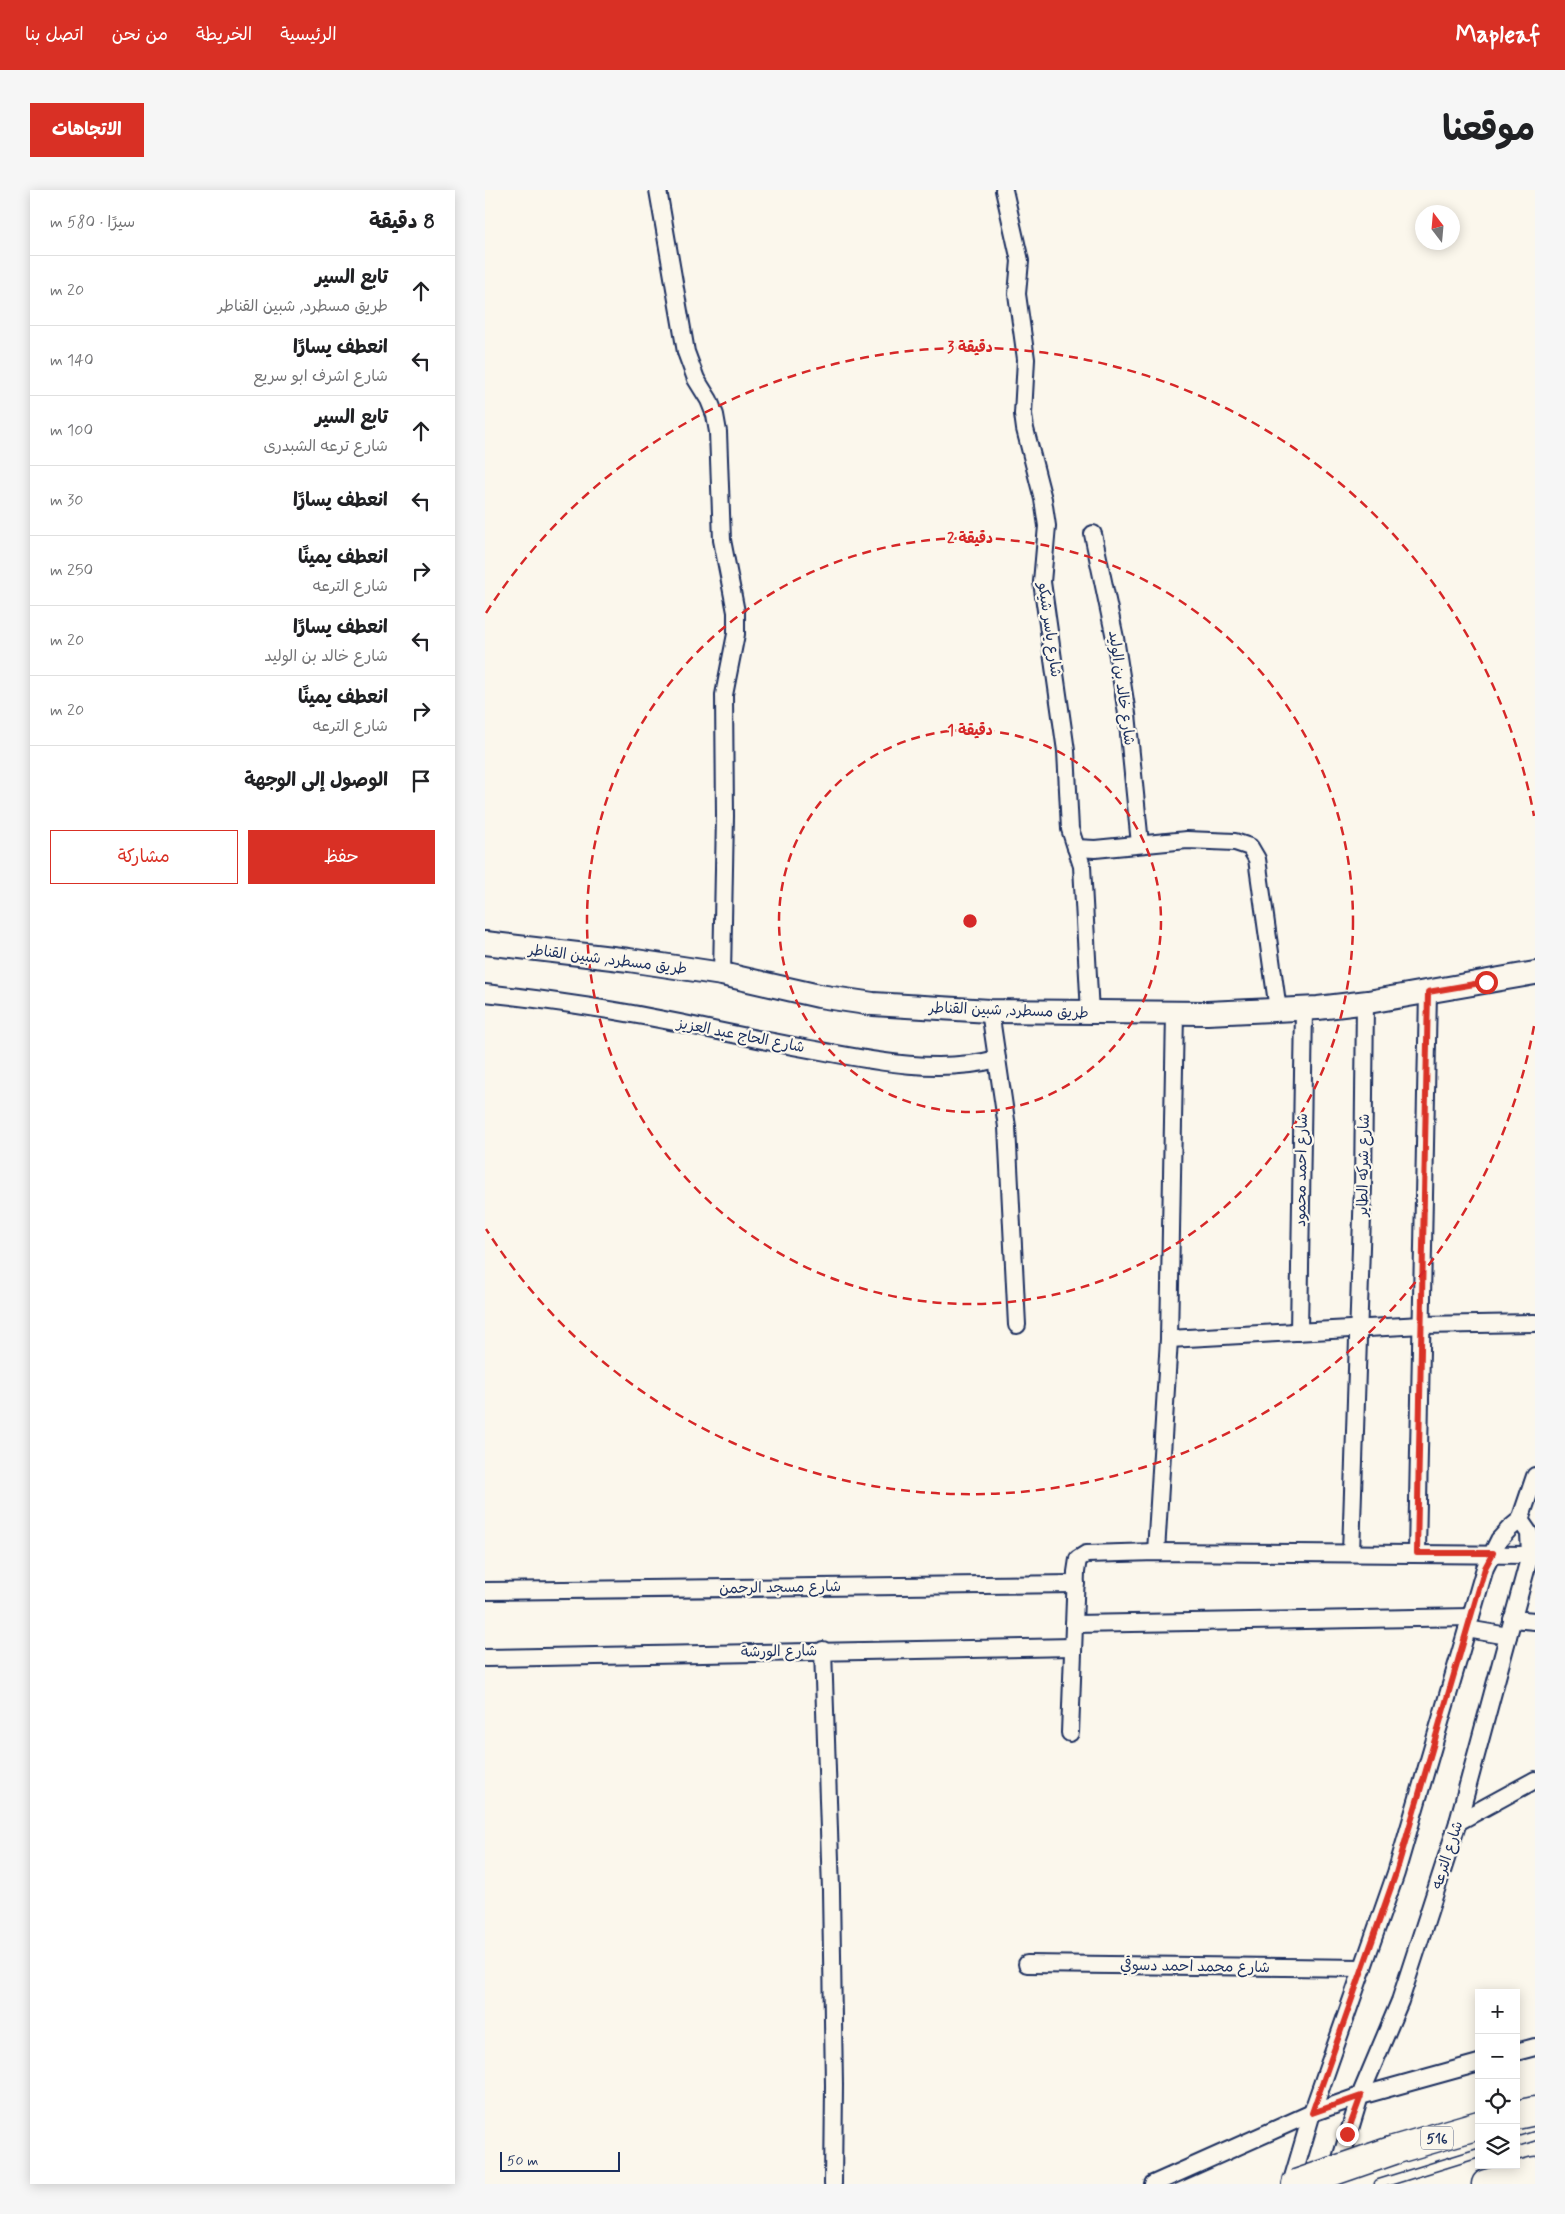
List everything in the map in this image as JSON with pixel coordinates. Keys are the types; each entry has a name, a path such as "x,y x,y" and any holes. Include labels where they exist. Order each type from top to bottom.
{"highway":[{"path":"1520,2114 1535,2111"},
{"name":"516","path":"1296,2184 1394,2150 1475,2127"},
{"path":"1486,2184 1535,2171"}],"main road":[{"name":"طريق مسطرد, شبين القناطر","path":"485,943 629,960 721,974 819,996 873,1004 991,1017 1304,1009 1365,1002 1535,974"}],"street":[{"path":"658,190 686,352 696,379 715,415 718,432 722,540 736,612 736,634 726,676 724,695 725,816 721,974"},
{"name":"شارع ياسر شيكو","path":"1004,190 1020,261 1017,294 1025,359 1023,414 1043,499 1047,526 1042,582 1066,751 1070,829 1082,866 1090,1013"},
{"name":"شارع خالد بن الوليد","path":"1093,534 1118,657 1127,714 1140,844"},
{"path":"1076,848 1095,849 1187,840 1235,842 1250,847 1257,859 1278,1010"},
{"path":"1417,1553 1428,992"},
{"name":"شارع الحاج عبد العزيز","path":"485,993 565,1002 623,1012 866,1060 959,1066 977,1064 997,1054"},
{"name":"شارع شركه الطاير","path":"1351,1553 1363,1186 1365,1002"},
{"name":"شارع احمد محمود","path":"1299,1332 1304,1009"},
{"path":"1157,1552 1169,1339 1175,1013"},
{"path":"991,1017 1007,1127 1017,1324"},
{"path":"1169,1339 1422,1325 1535,1323"},
{"path":"1291,2184 1312,2113 1396,1873 1485,1568 1499,1540 1520,1520 1535,1476"},
{"name":"شارع الترعه","path":"1334,2184 1347,2134 1400,2001 1458,1822 1512,1619 1532,1555 1529,1533 1520,1520"},
{"path":"1070,1733 1078,1559 1086,1554 1157,1552 1493,1553 1532,1555"},
{"name":"شارع مسجد الرحمن","path":"485,1591 1076,1584"},
{"path":"1512,1619 1535,1621"},
{"path":"1074,1624 1469,1623 1508,1636"},
{"name":"شارع الورشة","path":"485,1658 823,1650 1073,1647"},
{"path":"823,1650 831,1890 834,2084 833,2184"},
{"path":"1458,1822 1535,1780"},
{"name":"شارع محمد احمد دسوقي","path":"1027,1964 1363,1968"},
{"path":"1520,2051 1535,2047"},
{"path":"1153,2184 1312,2113 1361,2096 1475,2064"}],"lane":[{"path":"1520,2141 1535,2136"},
{"path":"1379,2184 1475,2154"}],"route":[{"path":"1347,2134 1361,2096 1312,2113 1396,1873 1485,1568 1493,1553 1417,1553 1428,992 1486,982"}]}
